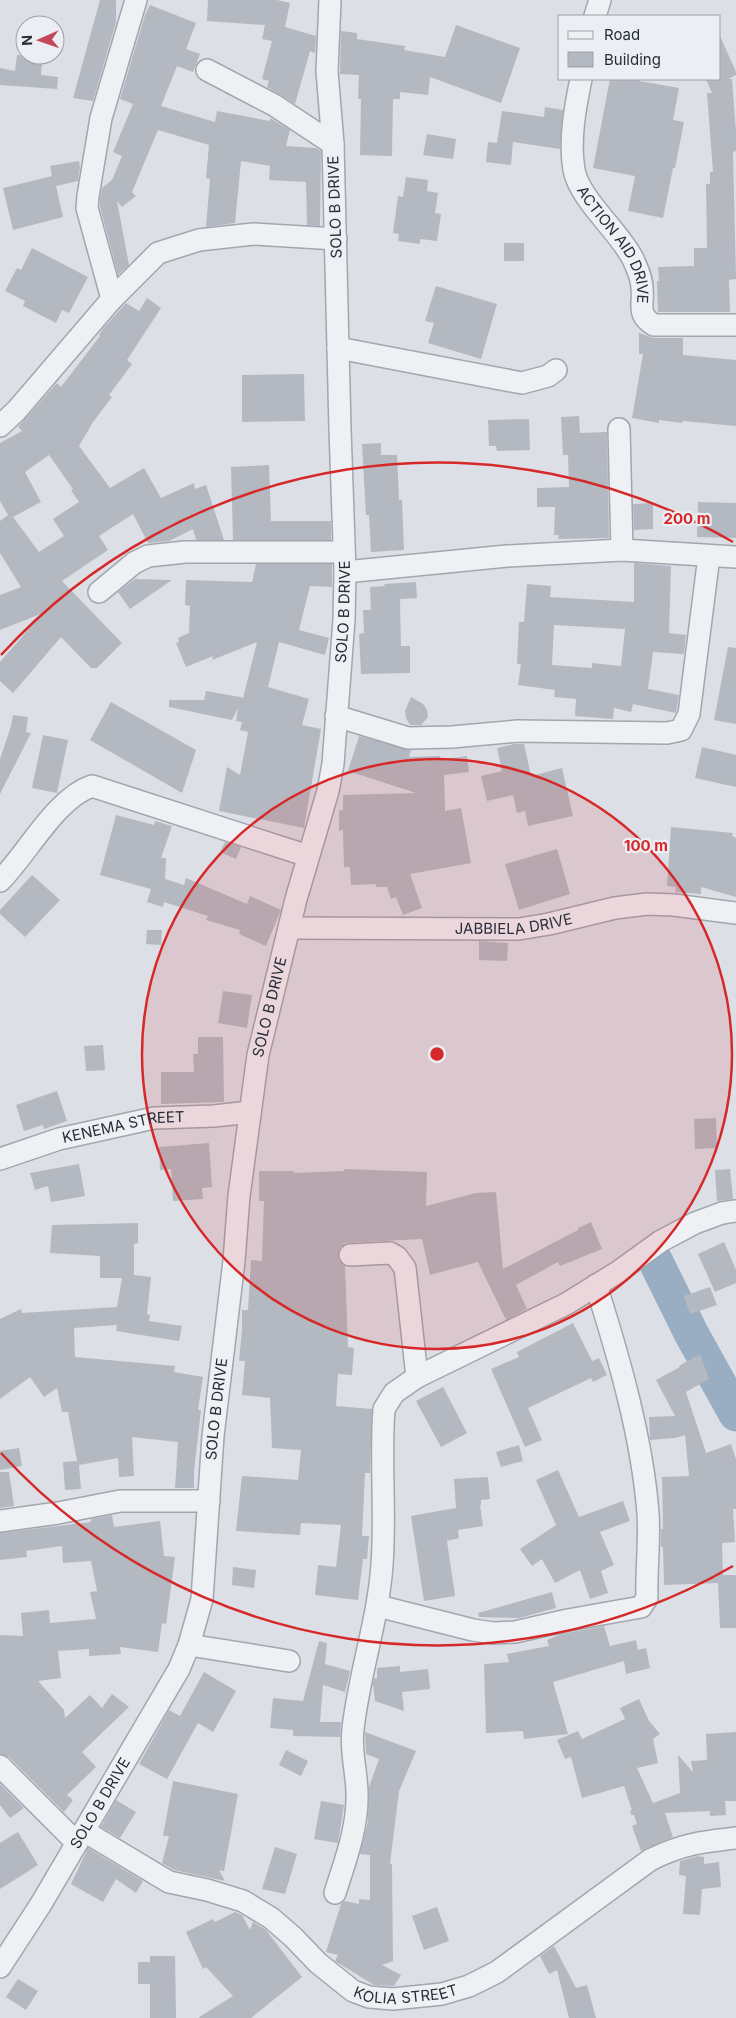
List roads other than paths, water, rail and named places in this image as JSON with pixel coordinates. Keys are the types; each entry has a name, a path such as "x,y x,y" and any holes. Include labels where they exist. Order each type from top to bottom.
{"street":[{"path":"112,300 87,208 101,118 136,0"},
{"name":"SOLO B DRIVE","path":"0,1967 41,1904 179,1669 190,1645 202,1599 212,1436 258,1055 308,856 328,791 333,764 344,620 344,562 333,144 327,71 330,0"},
{"path":"595,15 600,0"},
{"path":"207,70 274,105 333,144"},
{"name":"ACTION AID DRIVE","path":"581,80 572,151 575,172 584,191 632,257 640,276 642,312 646,320 654,324 736,325"},
{"path":"0,426 16,411 112,300 158,253 199,240 253,234 336,239"},
{"path":"338,348 522,384 548,376 556,370"},
{"path":"619,429 622,550"},
{"path":"99,592 134,563 148,556 185,552 344,562 622,550 736,557"},
{"path":"336,716 408,738 452,737 518,731 667,733 682,730 689,714 709,556"},
{"path":"0,881 12,869 64,804 76,794 92,786 308,856"},
{"name":"JABBIELA DRIVE","path":"289,928 519,929 616,908 647,904 674,905 736,913"},
{"name":"KENEMA STREET","path":"0,1159 59,1139 154,1118 214,1116 250,1112"},
{"path":"335,1893 348,1855 356,1813 357,1793 352,1755 353,1730 378,1606 382,1563 384,1409 394,1393 417,1377 566,1304 661,1241 687,1227 722,1213 736,1211"},
{"path":"350,1255 390,1253 405,1268 417,1377"},
{"path":"378,1606 473,1630 493,1633 515,1632 577,1618 642,1607 647,1598 648,1514 642,1470 620,1362 596,1285"},
{"path":"0,1521 58,1513 120,1501 209,1501"},
{"path":"190,1645 289,1661"},
{"name":"KOLIA STREET","path":"0,1766 81,1837 169,1882 243,1901 271,1918 318,1963 353,1991 370,1997 393,1999 442,1994 469,1986 497,1972 650,1860 672,1849 702,1841 734,1839"}],"waterway":[{"path":"655,1260 691,1333 736,1414"}]}
